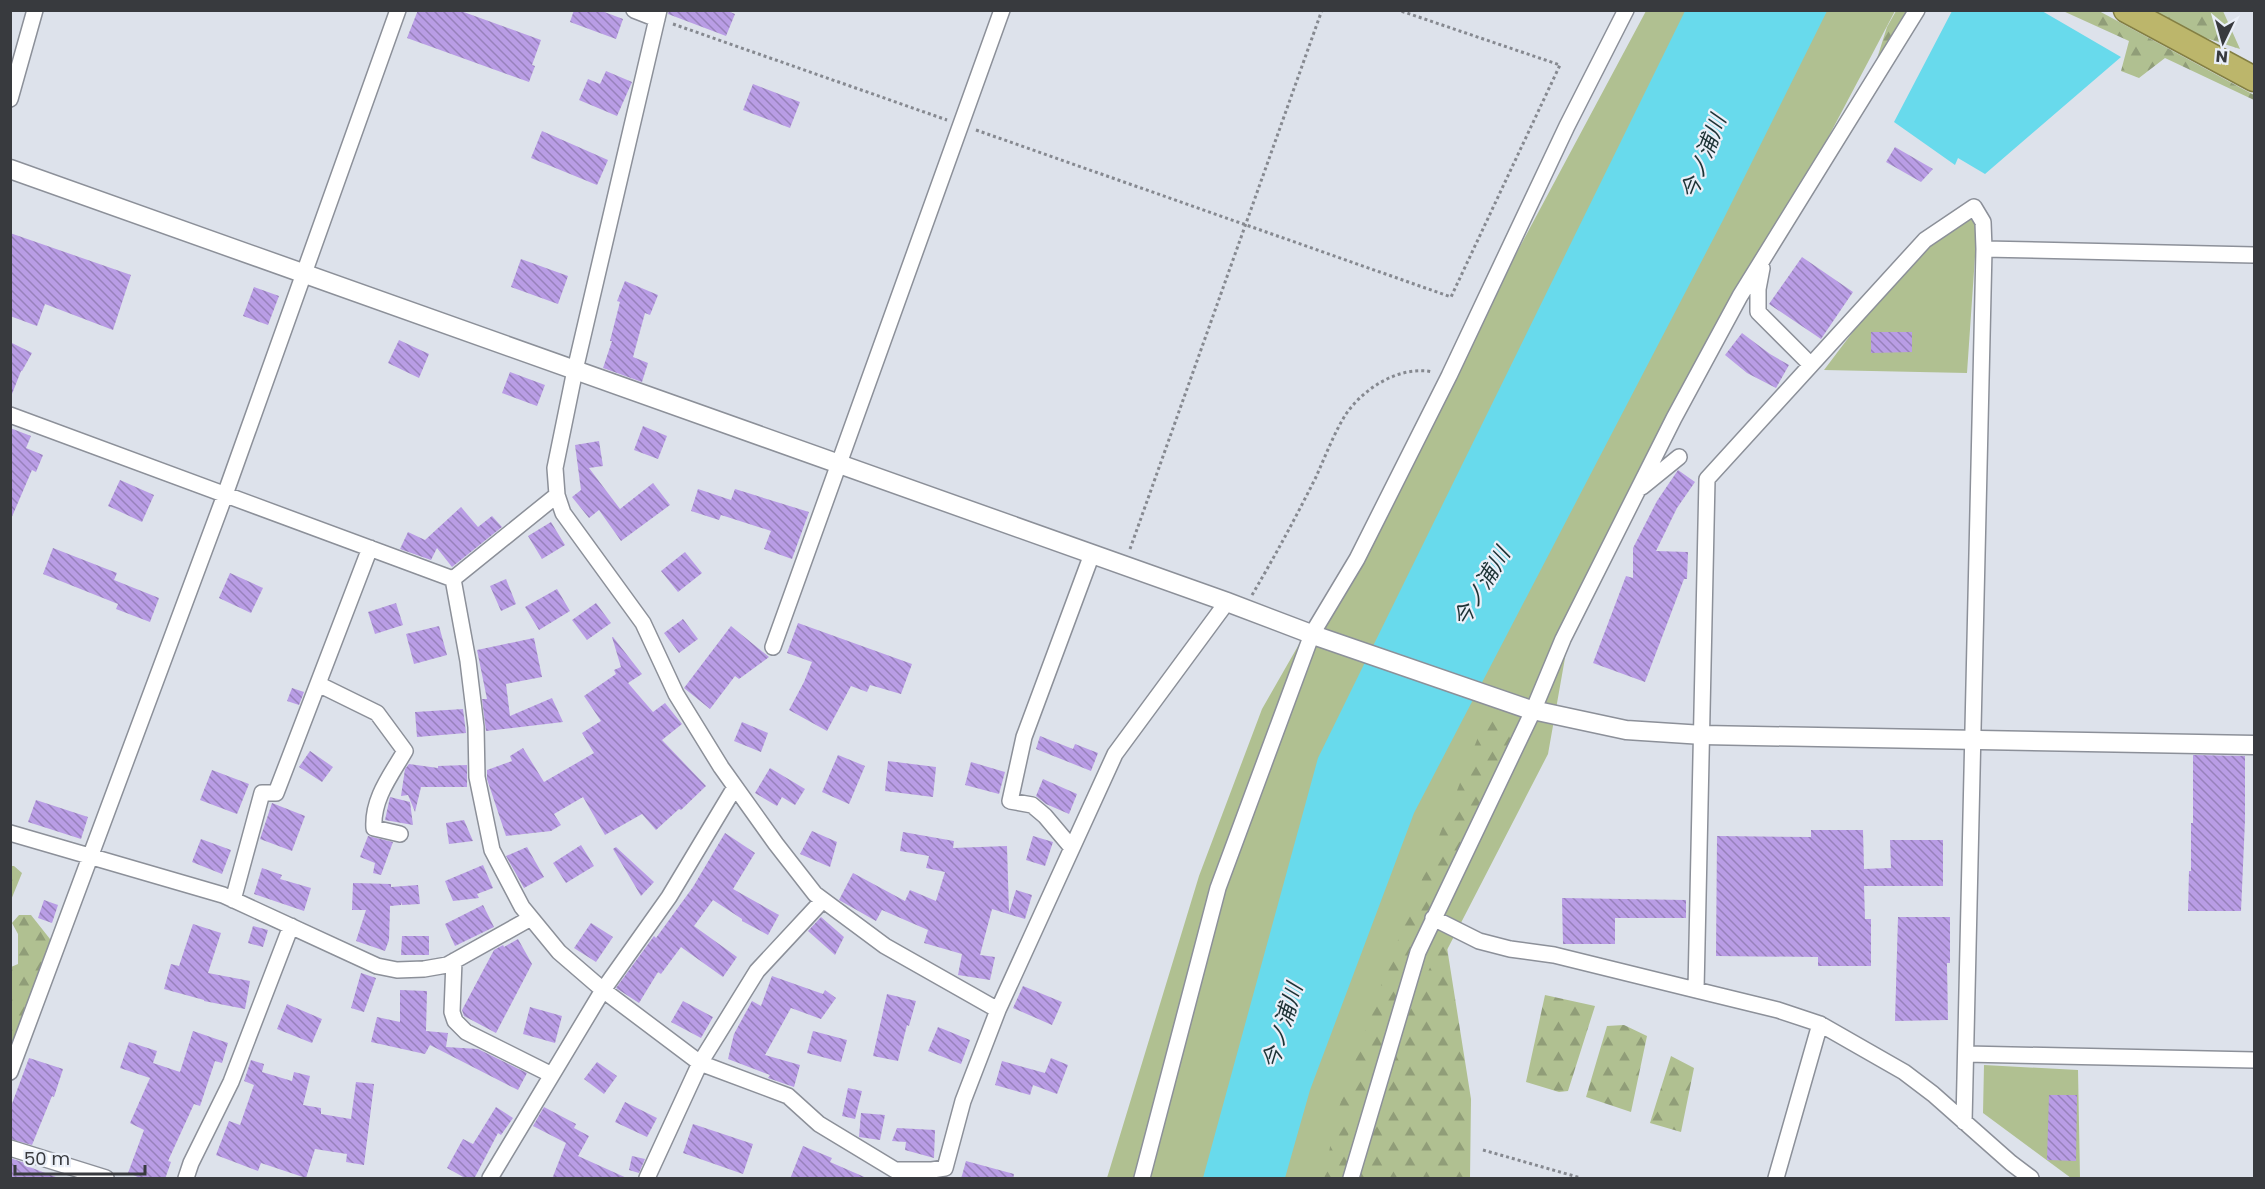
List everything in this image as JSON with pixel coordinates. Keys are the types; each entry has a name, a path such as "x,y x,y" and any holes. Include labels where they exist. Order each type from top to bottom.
{"highway":[{"path":"2126,10 2254,79"}],"street":[{"path":"10,99 35,10"},
{"path":"10,1072 225,494 398,10"},
{"path":"634,10 658,15 575,370 555,468 557,495 563,513 643,623 676,694 735,787 815,894 885,946 998,1010"},
{"path":"773,647 1002,10"},
{"path":"1142,1179 1218,888 1315,636 1357,559 1449,376 1567,126 1626,10"},
{"path":"1351,1179 1418,952 1563,639 1718,337 1764,256 1917,10"},
{"path":"10,169 1124,565 1315,636 1531,710 1626,730 1703,735 2254,745"},
{"path":"1696,990 1707,479 1925,240 1974,207 1983,222 1984,249 1964,1122"},
{"path":"1984,249 2254,255"},
{"path":"1764,256 1758,289 1758,312 1811,365"},
{"path":"10,415 453,579"},
{"path":"1638,490 1679,457"},
{"path":"453,579 557,495"},
{"path":"233,900 262,793 276,793 370,548"},
{"path":"1072,848 1045,816 1032,805 1010,801 1024,737 1092,554"},
{"path":"453,579 468,661 476,726 477,777 483,815 492,850 522,907 559,952 603,990 700,1063 788,1096 819,1124 893,1174 932,1170 944,1173 963,1101 998,1010 1115,754 1235,605"},
{"path":"318,684 377,713 405,751 384,785 373,814 374,828 400,834"},
{"path":"490,1179 603,990 669,897 735,787"},
{"path":"10,833 90,855 233,900 377,966 387,968 424,969 447,965 531,918"},
{"path":"647,1179 700,1063 757,971 823,900"},
{"path":"1434,918 1479,941 1510,950 1554,955 1778,1010 1820,1024 1904,1072 2031,1179"},
{"path":"186,1179 191,1163 231,1082 291,926"},
{"path":"454,961 452,1012 455,1022 466,1032 552,1075"},
{"path":"1776,1179 1820,1024"},
{"path":"1966,1054 2254,1060"},
{"path":"10,1148 106,1179"}],"path":[{"path":"1124,565 1322,10"},
{"path":"658,15 1451,297 1560,65 1398,10"},
{"path":"1235,605 1283,544 1346,414 1368,391 1394,376 1420,370 1449,376"},
{"path":"1483,1150 1581,1179"}],"green space":[{"path":"1646,11 1895,11 1571,624 1548,754 1382,1076 1350,1178 1107,1178 1199,876 1262,709 1425,424"},
{"path":"1896,11 1920,11 1867,90 1887,27"},
{"path":"2063,11 2099,11 2254,95 2254,100 2165,58 2139,78 2121,71 2129,41"},
{"path":"2153,11 2223,11 2240,49 2187,32"},
{"path":"1978,213 1967,373 1824,370 1908,259"},
{"path":"1486,717 1512,727 1520,737 1409,983 1331,1178 1324,1178 1336,1116 1389,963"},
{"path":"11,866 22,873 11,900"},
{"path":"19,915 31,915 50,939 47,973 11,1062 11,967 18,964 18,934 12,923"},
{"path":"1445,935 1471,1099 1470,1178 1333,1178"},
{"path":"1545,995 1595,1006 1568,1091 1559,1092 1526,1082"},
{"path":"1624,1025 1647,1036 1631,1112 1586,1097 1607,1026"},
{"path":"1671,1056 1694,1068 1681,1132 1650,1123"},
{"path":"1984,1065 2078,1070 2080,1178 2071,1178 1983,1113"}],"water":[{"name":"今ノ浦川","path":"1685,11 1827,11 1722,222 1414,813 1310,1090 1285,1178 1203,1178 1318,758"},
{"path":"1952,11 2042,11 2121,57 1985,174 1958,158 1955,165 1894,122"}],"building":[{"path":"418,10 458,10 541,40 529,82 407,38"},
{"path":"574,10 599,10 623,19 616,39 570,22"},
{"path":"669,10 725,10 735,14 726,36 668,14"},
{"path":"606,71 632,82 617,116 579,100 588,79 600,84"},
{"path":"753,84 800,102 790,128 743,110"},
{"path":"542,131 608,160 597,185 531,158"},
{"path":"1895,147 1933,169 1921,182 1886,162"},
{"path":"10,233 131,275 113,330 45,304 37,326 10,316"},
{"path":"1802,257 1853,292 1821,339 1769,304"},
{"path":"521,259 568,276 558,304 511,287"},
{"path":"625,281 658,295 650,315 645,313 633,357 648,363 642,382 603,368 612,341 610,341 620,302 617,301"},
{"path":"254,287 279,296 268,325 243,316"},
{"path":"1871,332 1912,332 1912,352 1871,353"},
{"path":"1742,333 1789,365 1776,388 1747,373 1725,355"},
{"path":"399,340 429,354 419,378 388,363"},
{"path":"10,342 32,353 21,371 12,394"},
{"path":"510,372 545,385 537,406 502,393"},
{"path":"643,426 667,436 658,459 634,450"},
{"path":"10,428 31,436 26,448 43,455 36,472 32,470 11,519"},
{"path":"599,441 603,466 589,468 620,509 653,483 670,505 621,541 599,510 589,518 572,497 581,490 575,445"},
{"path":"1678,470 1695,482 1677,508 1656,551 1688,552 1687,579 1684,579 1645,682 1593,663 1626,576 1633,578 1633,548 1657,501"},
{"path":"120,480 154,495 142,522 108,506"},
{"path":"698,489 731,500 735,489 809,512 792,559 764,549 771,531 721,515 719,520 691,511"},
{"path":"461,507 478,527 492,516 502,527 452,567 437,548 431,560 400,549 408,532 425,540"},
{"path":"551,522 565,545 542,559 528,536"},
{"path":"53,548 117,573 114,580 159,598 150,622 116,609 118,604 43,574"},
{"path":"685,552 702,573 678,592 661,571"},
{"path":"230,573 263,588 251,613 219,598"},
{"path":"506,579 516,604 501,611 490,586"},
{"path":"557,589 570,611 539,630 525,607"},
{"path":"396,603 403,625 375,634 368,612"},
{"path":"596,603 611,623 587,640 572,620"},
{"path":"683,619 698,639 679,653 664,633"},
{"path":"798,623 912,664 901,694 870,685 867,692 851,686 827,731 789,710 812,662 787,653"},
{"path":"439,626 447,655 414,664 406,634"},
{"path":"731,626 769,657 739,679 735,676 710,709 684,688"},
{"path":"612,637 642,674 628,683 653,712 665,703 682,724 662,740 706,786 656,830 642,814 605,835 583,797 554,814 561,825 551,831 506,836 487,779 487,770 512,761 510,756 523,748 544,782 594,753 582,733 601,721 584,696 616,674 614,670 621,667"},
{"path":"534,638 542,677 506,684 510,716 552,698 563,722 486,731 482,699 487,699 477,650"},
{"path":"292,688 304,692 299,705 287,701"},
{"path":"463,709 466,733 417,737 415,712"},
{"path":"742,722 768,733 761,752 734,741"},
{"path":"1040,736 1073,749 1075,744 1098,753 1091,771 1036,749"},
{"path":"310,751 333,767 322,782 299,767"},
{"path":"838,755 865,766 849,804 822,792"},
{"path":"2193,755 2245,756 2241,911 2188,911 2191,823 2193,823"},
{"path":"888,761 936,767 933,797 885,791"},
{"path":"971,762 1005,772 999,794 965,785"},
{"path":"409,764 438,768 438,766 467,765 467,787 421,787 415,812 408,795 401,796 405,769"},
{"path":"770,768 805,789 795,805 782,797 777,806 755,793"},
{"path":"212,770 249,784 237,814 200,800"},
{"path":"1043,779 1077,794 1069,814 1046,804 1036,796"},
{"path":"390,797 410,802 413,825 385,820"},
{"path":"36,800 88,817 81,839 28,822"},
{"path":"272,803 305,816 292,851 260,839"},
{"path":"464,820 473,841 449,844 446,823"},
{"path":"1811,830 1863,830 1864,869 1891,868 1890,840 1943,840 1943,886 1864,886 1865,919 1871,919 1871,966 1818,966 1818,957 1716,956 1717,836 1811,837"},
{"path":"812,831 837,842 830,867 800,854"},
{"path":"903,832 954,841 953,848 1007,846 1009,913 1016,890 1032,895 1025,919 992,909 980,955 995,957 990,980 958,975 962,954 924,943 928,930 882,910 876,921 839,900 853,873 905,901 910,890 936,901 945,872 926,868 929,856 900,851"},
{"path":"725,833 755,853 733,889 779,915 768,935 742,921 713,900 694,926 737,957 723,977 681,947 661,974 658,972 639,1003 616,988 693,887"},
{"path":"368,836 393,842 381,875 373,873 375,863 360,857"},
{"path":"1033,836 1053,842 1045,866 1026,860"},
{"path":"201,839 231,850 222,874 192,862"},
{"path":"581,845 594,866 566,883 553,863"},
{"path":"527,847 544,877 524,888 506,856"},
{"path":"616,847 654,882 641,896 613,849"},
{"path":"483,865 493,888 477,894 479,898 453,901 445,881"},
{"path":"262,868 282,875 280,879 311,888 304,911 254,894"},
{"path":"353,883 391,884 391,887 418,885 420,904 402,905 402,902 401,905 390,906 389,940 385,951 356,941 366,910 352,910"},
{"path":"1562,898 1686,900 1686,918 1615,918 1615,944 1563,944"},
{"path":"44,900 58,905 52,923 38,918"},
{"path":"483,905 494,927 455,946 445,924"},
{"path":"821,917 844,937 835,955 808,931"},
{"path":"1898,917 1950,917 1950,963 1947,963 1948,1020 1895,1021"},
{"path":"591,923 613,937 596,962 574,948"},
{"path":"193,924 221,933 208,973 250,981 245,1009 204,1001 164,989 171,964 179,966"},
{"path":"253,926 268,930 263,947 248,943"},
{"path":"402,936 429,936 429,955 401,955"},
{"path":"518,939 532,964 496,1033 464,1016 462,1010 494,950"},
{"path":"361,973 376,978 364,1012 351,1008"},
{"path":"772,976 823,994 825,990 836,998 821,1019 791,1008 765,1055 800,1065 794,1087 768,1078 770,1075 728,1059 734,1034 752,1001 761,1006"},
{"path":"1023,986 1062,1002 1052,1025 1013,1008"},
{"path":"400,990 427,991 426,1031 448,1033 446,1047 478,1049 527,1073 518,1090 430,1045 425,1054 371,1042 377,1017 400,1022"},
{"path":"887,994 916,1001 898,1061 873,1056"},
{"path":"683,1001 713,1017 701,1038 671,1022"},
{"path":"287,1004 322,1019 312,1043 277,1029"},
{"path":"530,1007 562,1016 555,1043 523,1034"},
{"path":"938,1027 970,1040 961,1064 928,1051"},
{"path":"193,1031 228,1043 222,1063 215,1061 200,1106 194,1104 168,1161 171,1162 165,1179 143,1179 128,1173 144,1130 130,1123 150,1078 120,1068 129,1042 157,1051 153,1063 180,1072"},
{"path":"813,1031 847,1040 841,1062 807,1053"},
{"path":"29,1058 63,1069 54,1097 52,1096 32,1145 10,1139 10,1109"},
{"path":"1051,1058 1068,1065 1057,1094 1033,1085 1030,1095 995,1085 1002,1061 1045,1073"},
{"path":"251,1060 264,1064 262,1072 292,1081 294,1072 310,1076 303,1105 321,1108 321,1114 351,1119 356,1082 374,1084 364,1165 346,1162 347,1154 315,1149 306,1178 261,1163 258,1171 216,1155 229,1121 240,1125 254,1085 244,1081"},
{"path":"597,1062 617,1076 604,1094 584,1079"},
{"path":"848,1088 862,1091 855,1119 842,1116"},
{"path":"2049,1095 2077,1095 2076,1161 2047,1160"},
{"path":"625,1102 657,1118 647,1137 615,1122"},
{"path":"496,1107 513,1118 501,1135 498,1133 474,1179 467,1179 447,1168 463,1139 473,1144"},
{"path":"544,1107 576,1124 574,1128 589,1136 578,1156 629,1179 552,1179 566,1143 533,1126"},
{"path":"861,1113 885,1115 880,1140 859,1137"},
{"path":"693,1124 753,1144 743,1174 683,1153"},
{"path":"897,1128 935,1130 934,1158 905,1150 906,1142 892,1141"},
{"path":"803,1146 832,1158 830,1162 869,1179 790,1179"},
{"path":"632,1156 645,1159 639,1173 629,1170"},
{"path":"10,1158 56,1177 56,1179 10,1179"},
{"path":"966,1161 1014,1174 1013,1179 961,1179"}]}
